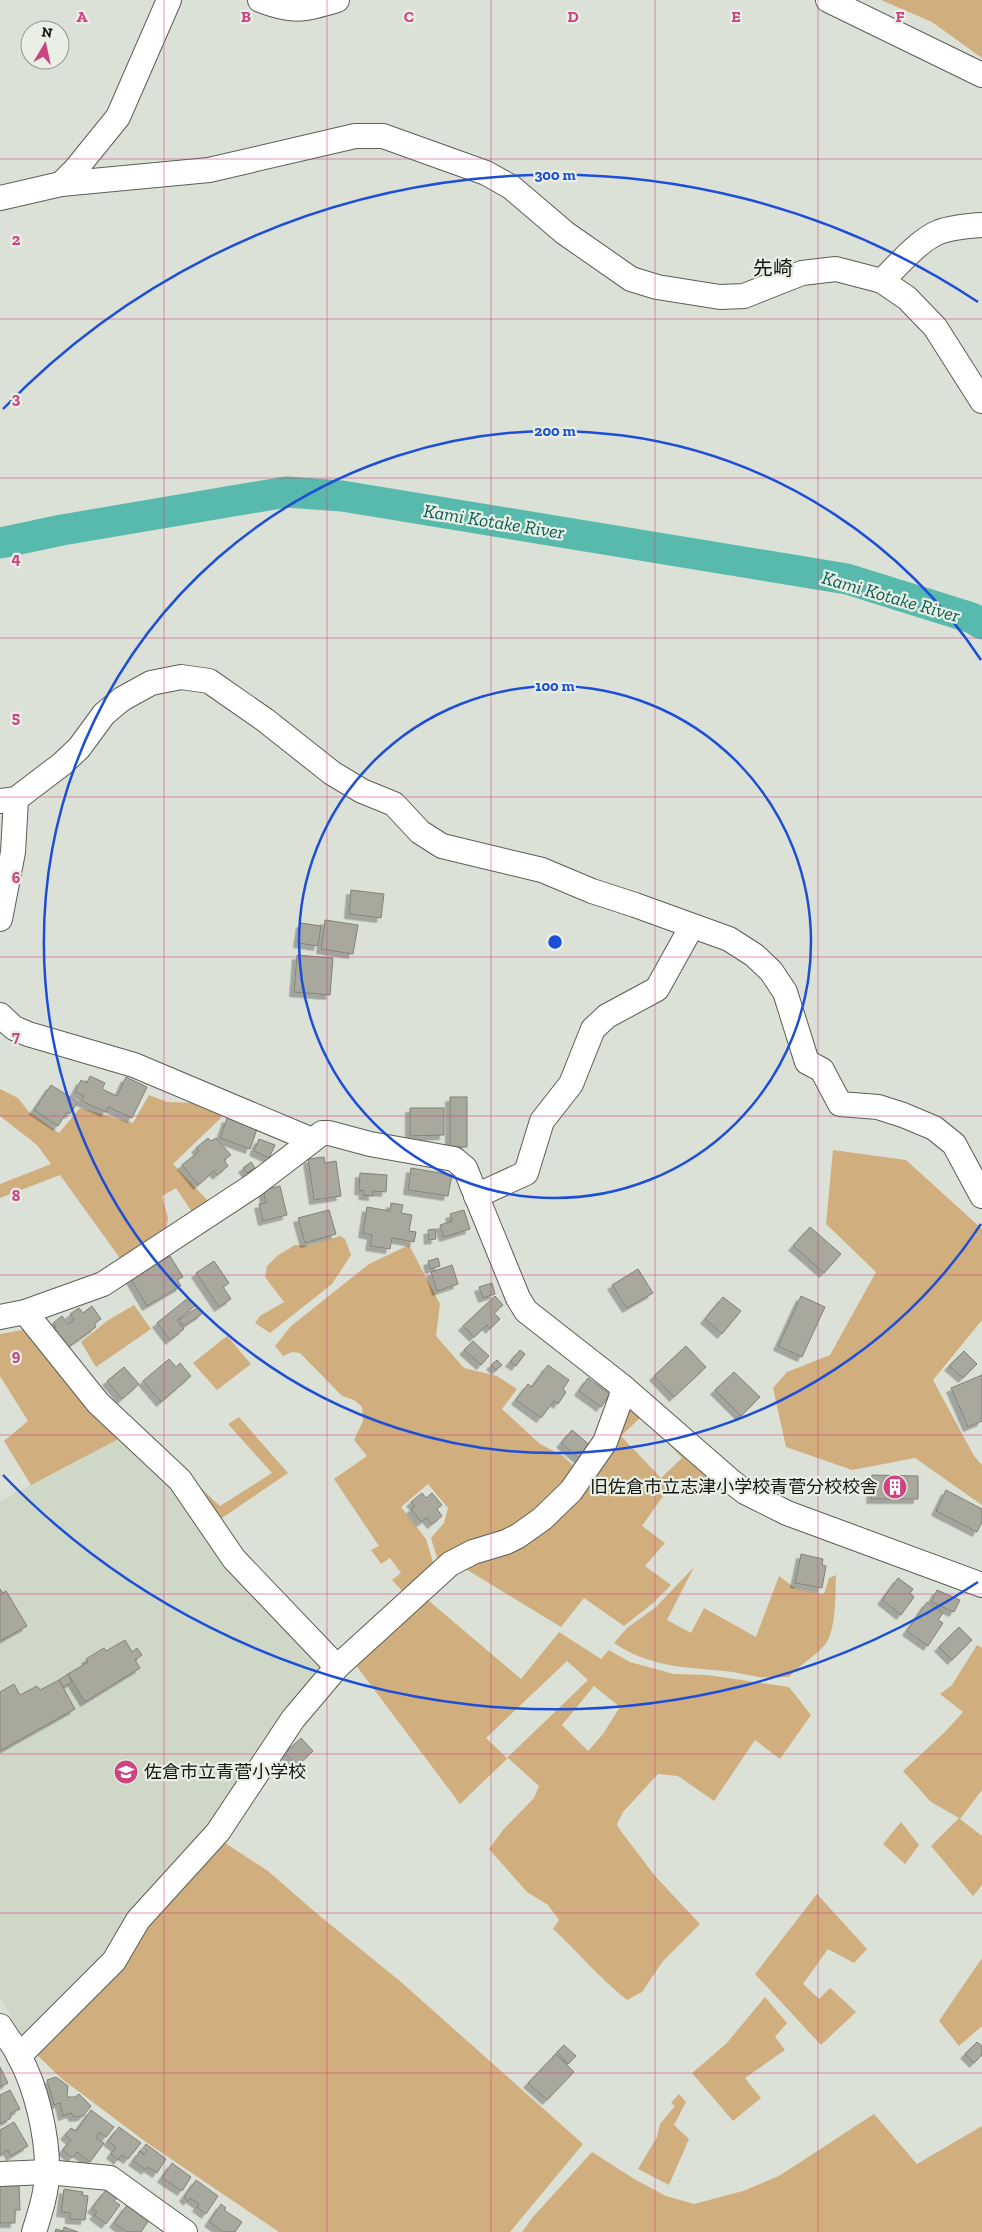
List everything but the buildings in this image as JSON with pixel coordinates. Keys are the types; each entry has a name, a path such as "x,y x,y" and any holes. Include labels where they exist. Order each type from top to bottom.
{"street":[{"path":"61,184 75,170 118,117 169,0"},
{"path":"260,0 280,8 294,10 307,9 337,0"},
{"path":"828,0 982,75"},
{"path":"0,198 61,184 209,170 355,136 383,136 486,173 511,186 564,233 631,279 657,287 720,297 744,296 802,273 836,269 882,280 907,298 935,327 982,402"},
{"path":"882,280 912,251 938,233 967,226 982,225"},
{"path":"0,919 13,852 8,800 62,764 79,748 104,714 122,699 151,683 182,678 208,681 265,720 332,773 362,791 394,804 420,832 442,846 542,870 592,891 729,939 754,955 771,971 785,992 807,1062 822,1070 840,1104 878,1107 934,1128 954,1144 982,1196"},
{"path":"476,1196 526,1173 542,1121 571,1084 594,1030 608,1016 657,989 692,926"},
{"path":"0,1015 14,1028 28,1034 134,1066 312,1140"},
{"path":"0,1317 26,1312 103,1284 254,1185 322,1133 329,1133 370,1144 454,1159 465,1168 522,1305 531,1317 623,1387 732,1482 745,1492 795,1517 982,1585"},
{"path":"26,1312 98,1403 180,1480 234,1559 337,1667"},
{"path":"19,2056 114,1961 138,1920 218,1832 293,1719 337,1667 450,1564 473,1552 506,1542 518,1536 560,1503 571,1491 605,1442 621,1398 623,1387"},
{"path":"0,2026 19,2056 31,2084 41,2120 46,2150 47,2172 34,2232"},
{"path":"0,2174 47,2172 110,2178 174,2229"}],"shaded area":[{"path":"881,0 982,0 982,58 932,22"},
{"path":"0,1089 18,1098 29,1112 59,1133 80,1108 133,1123 149,1095 167,1102 197,1103 226,1113 173,1164 211,1204 194,1215 176,1188 162,1196 168,1218 166,1230 122,1261 60,1175 0,1198 0,1184 51,1164 37,1145 0,1116"},
{"path":"833,1150 906,1160 982,1229 982,1320 933,1380 974,1456 982,1465 982,1505 915,1458 852,1470 786,1447 773,1388 787,1372 830,1355 876,1272 826,1224"},
{"path":"340,1236 345,1239 351,1255 332,1284 270,1333 255,1323 260,1316 284,1302 265,1277 267,1266 277,1256 295,1245 309,1246"},
{"path":"409,1245 440,1304 436,1336 464,1368 497,1376 517,1389 502,1409 540,1444 563,1456 579,1471 558,1500 440,1567 431,1538 444,1523 448,1508 428,1484 401,1507 426,1539 435,1569 406,1595 392,1580 401,1573 390,1558 381,1564 371,1550 379,1546 334,1479 367,1456 354,1440 363,1421 362,1407 354,1400 342,1396 300,1353 292,1352 283,1356 275,1346 291,1326 369,1264"},
{"path":"134,1305 151,1329 96,1367 81,1342 107,1321"},
{"path":"33,1328 126,1435 31,1485 4,1441 28,1421 0,1376 0,1334"},
{"path":"227,1336 251,1364 217,1390 193,1363"},
{"path":"624,1400 642,1416 621,1436 661,1478 682,1458 649,1423 711,1475 698,1493 672,1477 668,1489 642,1526 665,1543 645,1566 671,1585 653,1603 624,1626 584,1598 561,1627 459,1565 534,1531"},
{"path":"239,1417 288,1473 219,1520 188,1476 220,1506 272,1473 228,1424"},
{"name":"佐倉市立青菅小学校","path":"126,1435 328,1664 214,1828 110,1957 23,2036 0,1999 0,1501"},
{"path":"694,1567 667,1620 691,1633 704,1608 756,1637 779,1576 796,1589 824,1594 829,1578 836,1575 833,1622 824,1646 789,1677 758,1677 654,1661 640,1657 614,1643 627,1628 656,1607"},
{"path":"422,1595 521,1679 559,1632 601,1659 609,1650 630,1662 674,1674 707,1675 789,1687 811,1715 780,1759 755,1740 714,1801 678,1776 658,1774 623,1812 617,1824 620,1830 655,1876 700,1924 663,1961 642,1992 627,2000 553,1929 559,1920 548,1905 527,1892 489,1849 503,1830 534,1798 539,1786 508,1758 460,1804 352,1660","holes":["567,1661 588,1680 507,1758 486,1738","594,1686 620,1707 603,1734 588,1751 562,1725"]},
{"path":"977,1645 982,1648 982,1790 960,1819 982,1836 982,1885 973,1896 931,1846 959,1818 931,1802 903,1771 946,1731 963,1712 940,1694 952,1685"},
{"path":"901,1822 919,1845 905,1864 883,1844"},
{"path":"219,1839 268,1871 401,1982 583,2144 510,2232 279,2232 146,2142 62,2079 34,2052"},
{"path":"817,1894 867,1949 854,1963 828,1949 803,1984 819,1999 830,1988 856,2012 821,2045 755,1974"},
{"path":"982,1958 982,2026 959,2046 939,2021"},
{"path":"765,1997 787,2023 775,2037 785,2050 745,2078 761,2098 733,2121 692,2073 726,2044"},
{"path":"679,2094 686,2102 674,2125 689,2139 669,2185 638,2169 657,2137 660,2124 675,2106 671,2103"},
{"path":"874,2114 917,2164 982,2126 982,2232 522,2232 532,2218 592,2152 636,2180 666,2196 694,2204 743,2191 779,2176"}],"waterway":[{"name":"Kami Kotake River","path":"0,543 62,530 286,492 342,496 847,579 972,618 982,624"}],"place":[{"name":"旧佐倉市立志津小学校青菅分校校舎","path":"895,1487"},
{"name":"佐倉市立青菅小学校","path":"126,1772"}],"district":[{"name":"先崎","path":"773,268"}]}
